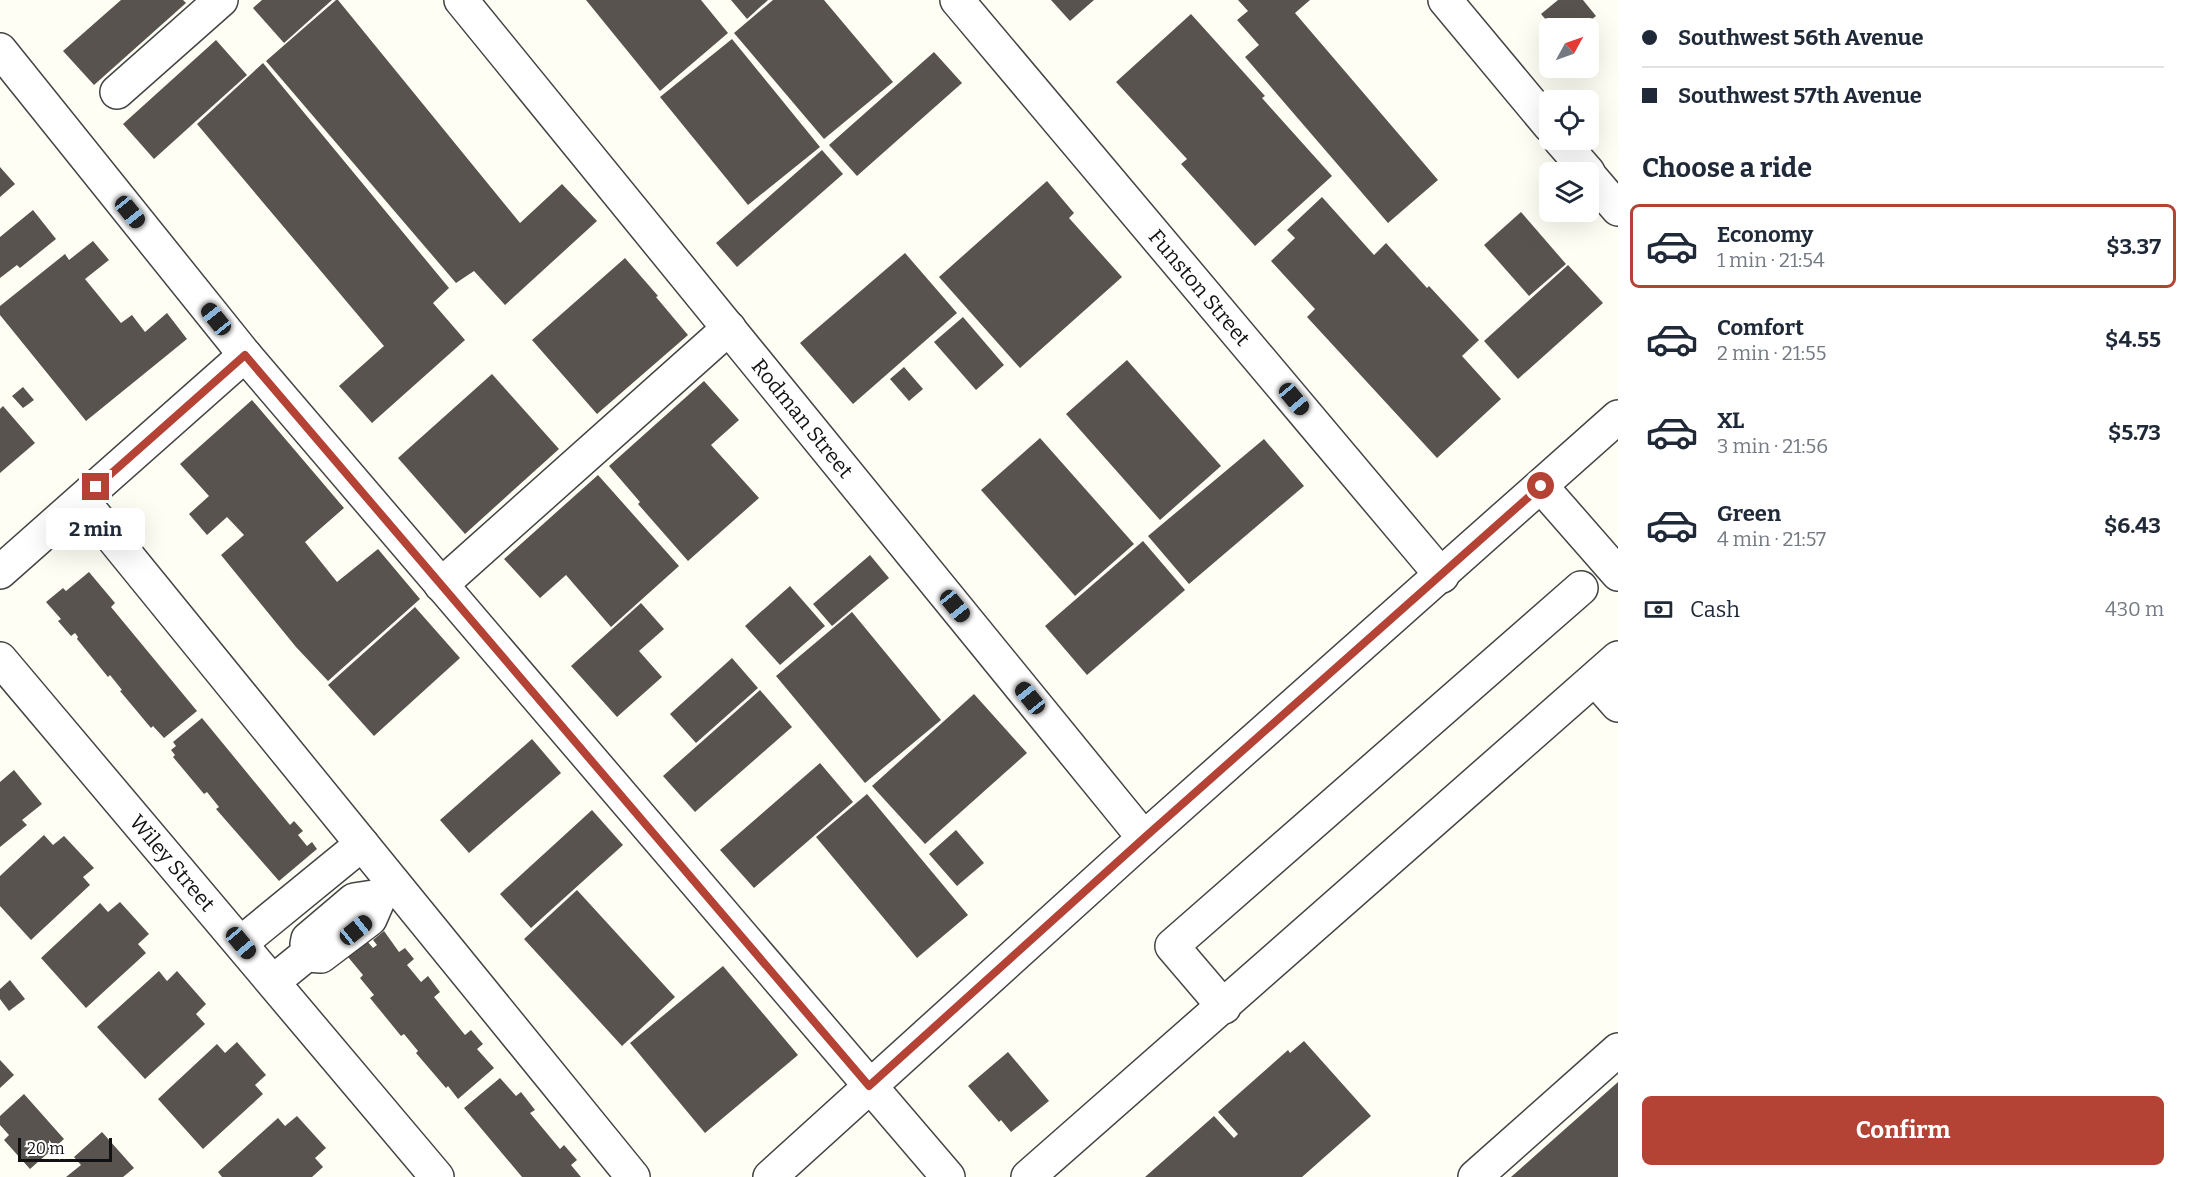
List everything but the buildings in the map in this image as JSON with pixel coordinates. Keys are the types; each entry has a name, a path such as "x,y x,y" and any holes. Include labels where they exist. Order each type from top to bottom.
{"street":[{"path":"117,92 221,0"},
{"name":"Rodman Street","path":"461,0 1144,838"},
{"name":"Funston Street","path":"957,0 1442,576"},
{"path":"1445,0 1539,113"},
{"path":"0,50 245,355 948,1177"},
{"path":"1568,150 1579,162"},
{"path":"1599,186 1618,209"},
{"path":"441,585 729,328"},
{"path":"0,572 245,355"},
{"path":"770,1177 1144,838 1442,576 1618,417"},
{"path":"1541,486 1618,574"},
{"path":"82,500 362,844 387,890 633,1177"},
{"path":"1224,1007 1172,946 1581,588"},
{"name":"Wiley Street","path":"0,659 437,1177"},
{"path":"1028,1177 1606,669 1618,705"},
{"path":"241,943 362,844"},
{"path":"316,882 349,921"},
{"path":"274,981 306,955 321,956 349,921 370,919 387,890"},
{"path":"1475,1177 1618,1050"}],"route":[{"path":"96,487 245,355 869,1086 1144,838 1541,486"}]}
